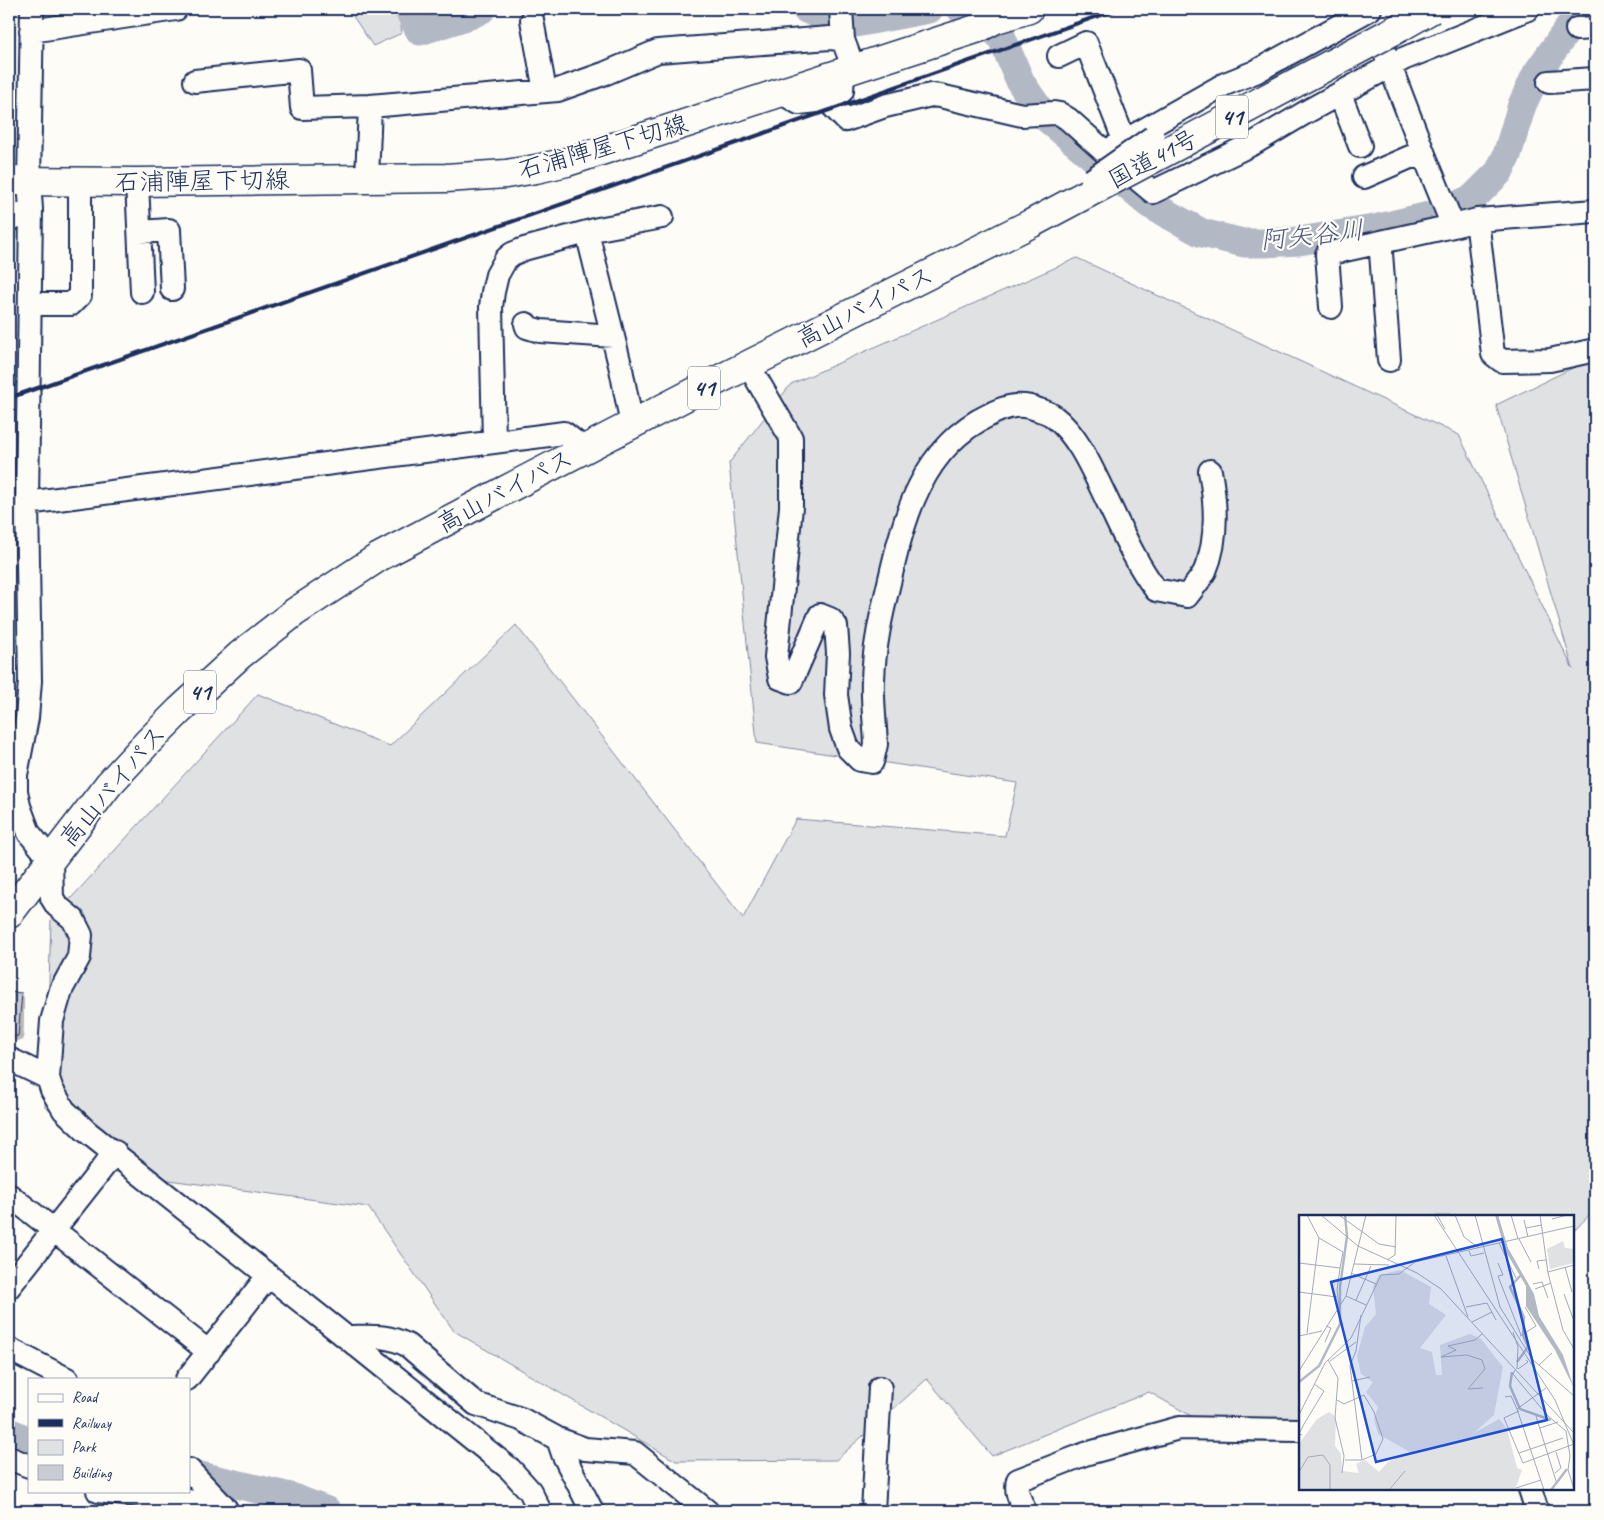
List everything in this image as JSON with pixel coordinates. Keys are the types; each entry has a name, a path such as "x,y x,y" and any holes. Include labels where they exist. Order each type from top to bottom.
{"main road":[{"name":"石浦陣屋下切線","path":"19,181 137,182 446,178 506,174 536,169 567,162 782,93 1029,9"},
{"name":"国道41号","path":"1032,223 1396,30 1432,9"},
{"path":"1032,223 1077,211 1167,169"},
{"name":"高山バイパス","path":"9,914 110,784 147,743 180,710 240,656 295,612 379,557 632,425 1032,223"},
{"name":"高山バイパス","path":"9,923 51,860"}],"street":[{"path":"176,9 31,22 19,181 31,209 27,503 30,681 27,718 16,775 16,791 19,806 30,833 51,860 52,898 56,906 74,919 81,935 79,957 61,990 52,1021 48,1078 52,1090 64,1110 86,1131 510,1469 530,1491 540,1511"},
{"path":"827,100 846,120 885,106 930,95 1028,115 1054,113 1068,119 1153,192 1254,143 1403,59 1528,9"},
{"path":"1105,152 1225,84 1255,72 1366,10 1391,66 1424,157 1449,216"},
{"path":"532,20 545,91"},
{"path":"196,81 299,70 302,108 370,106 558,90 606,73 658,50 830,38 842,24"},
{"path":"782,93 799,103 827,100 842,91 849,71 842,24"},
{"path":"1059,56 1086,44 1124,140"},
{"path":"1032,223 1153,137 1226,96 1255,72"},
{"path":"1549,82 1595,80"},
{"path":"1340,94 1360,146"},
{"path":"367,178 370,106"},
{"path":"1167,169 1308,111"},
{"path":"1364,177 1410,157 1424,157"},
{"path":"30,304 72,304 80,295 80,182"},
{"path":"137,182 142,292"},
{"path":"9,220 31,209"},
{"path":"1331,308 1327,254 1382,242 1449,216 1477,220 1595,211"},
{"path":"494,442 491,307 493,292 501,266 506,259 524,249 598,229 662,217"},
{"path":"1477,220 1493,354 1502,361 1550,360 1595,350"},
{"path":"140,232 169,230 172,289"},
{"path":"587,232 613,336 632,425"},
{"path":"1382,242 1389,360"},
{"path":"526,324 528,327 540,331 613,336"},
{"path":"749,366 791,438 791,507 776,657 780,678 791,682 820,616 830,619 836,626 837,635 836,695 841,730 848,748 860,760 872,762 875,755 872,681 877,633 901,533 917,490 930,468 949,442 970,424 1001,408 1018,405 1031,406 1052,415 1071,435 1092,469 1142,571 1156,590 1187,596 1206,569 1215,532 1214,492 1210,471"},
{"path":"27,503 564,433 584,450"},
{"path":"9,1059 48,1078"},
{"path":"9,1286 114,1152"},
{"path":"9,1195 209,1352"},
{"path":"188,1378 268,1276"},
{"path":"346,1337 384,1336 395,1339 407,1345 476,1404 520,1419 558,1439 585,1448 635,1453 708,1511"},
{"path":"9,1349 64,1378"},
{"path":"873,1511 880,1388"},
{"path":"1025,1511 1017,1495 1018,1480 1102,1449 1179,1428 1299,1430"},
{"path":"558,1439 563,1454 592,1511"},
{"path":"9,1458 28,1466"},
{"path":"190,1471 220,1503"},
{"path":"1530,1490 1537,1511"},
{"path":"101,1492 136,1504 160,1497 220,1503"}],"green space":[{"path":"348,9 398,9 402,33 373,46"},
{"path":"1077,258 1459,435 1573,669 1496,405 1595,357 1595,1232 1592,1212 1574,1231 1574,1215 1299,1215 1299,1442 1237,1442 1149,1392 992,1456 927,1379 836,1460 676,1461 454,1331 368,1207 132,1175 45,1107 51,920 258,694 390,746 516,625 743,918 796,819 1005,836 1017,783 757,743 729,463 791,384"}],"building":[{"path":"9,992 22,993 18,1036 9,1036"}],"waterway":[{"name":"阿矢谷川","path":"408,9 420,31 470,15 482,9"},
{"name":"阿矢谷川","path":"806,9 831,20 850,24 929,9"},
{"name":"阿矢谷川","path":"961,9 970,12 1001,36 1021,83 1043,115 1149,204 1202,233 1244,243 1299,241 1374,229 1437,214 1473,198 1499,172 1507,155 1522,105 1537,73 1582,9"},
{"path":"9,1432 28,1441"},
{"path":"190,1475 291,1497 327,1511"}],"railway":[{"path":"9,398 1118,9"}]}
